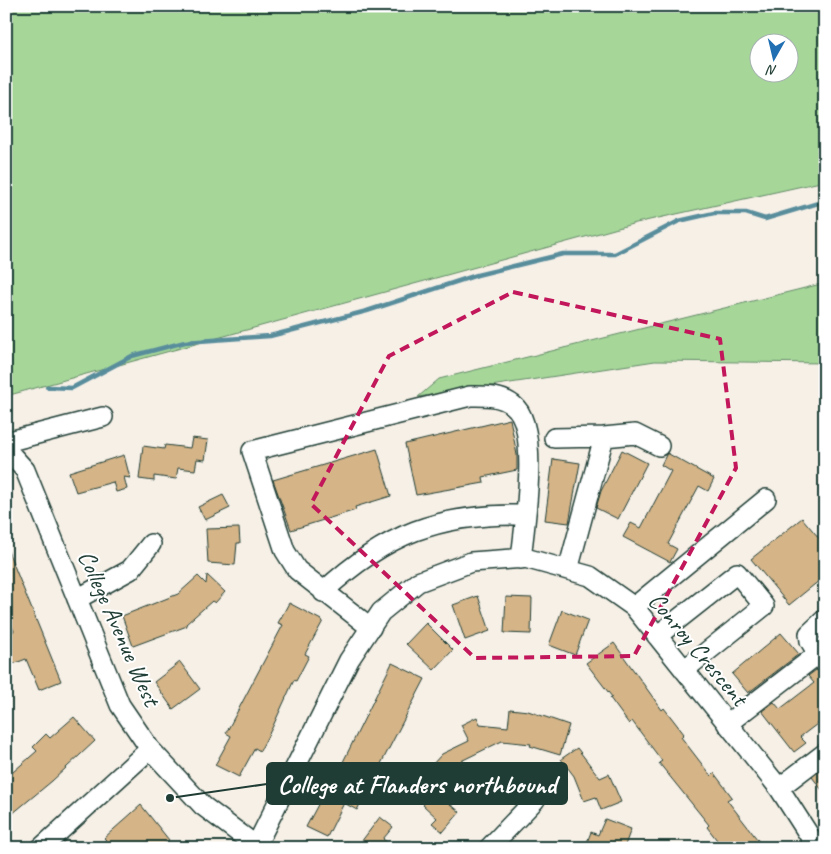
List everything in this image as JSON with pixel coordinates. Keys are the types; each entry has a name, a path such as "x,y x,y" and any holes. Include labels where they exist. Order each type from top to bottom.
{"street":[{"path":"371,628 322,592 297,570 285,551 252,451 470,396 495,396 515,406 523,424 529,447 530,470 521,559"},
{"path":"6,442 103,417"},
{"path":"554,438 635,434 659,446"},
{"path":"568,570 604,437"},
{"name":"College Avenue West","path":"6,448 25,470 120,704 150,749 202,806 258,847"},
{"path":"634,607 766,499"},
{"path":"322,592 350,566 384,544 420,528 459,518 495,514 525,515"},
{"path":"77,600 130,570 151,544"},
{"name":"Conroy Crescent","path":"258,847 349,660 382,612 418,582 471,562 521,559 590,576 634,607 779,788 816,839"},
{"path":"657,636 737,573 764,606 684,670"},
{"path":"727,724 821,658 810,641 809,634 813,628 825,619"},
{"path":"40,848 150,749"},
{"path":"779,788 825,753"},
{"path":"489,848 535,800"}],"highlighted area":[{"path":"513,292 720,339 736,468 634,656 475,658 311,504 389,356"}],"green space":[{"path":"6,6 825,6 825,181 636,223 6,396"},
{"path":"825,283 825,363 655,361 418,397 439,379"}],"building":[{"path":"510,419 517,455 517,470 483,477 484,483 416,495 405,444"},
{"path":"192,438 208,440 205,460 197,459 195,470 178,468 176,479 154,476 154,481 139,479 143,446 164,449 165,445 190,448"},
{"path":"377,449 391,496 355,507 356,510 291,530 273,480"},
{"path":"622,450 647,463 618,519 596,508 601,491"},
{"path":"667,453 714,479 708,491 699,486 668,544 677,549 670,562 623,537 631,523 641,528 671,471 661,465"},
{"path":"124,455 130,478 124,477 127,489 116,492 113,482 76,492 69,472"},
{"path":"553,459 580,463 569,523 545,520"},
{"path":"223,495 230,508 205,520 198,507"},
{"path":"802,518 825,545 825,576 789,605 751,559"},
{"path":"239,528 240,543 237,543 235,565 208,563 206,529"},
{"path":"6,546 61,681 39,690 26,659 13,664 6,648 6,634 14,631 6,613"},
{"path":"207,575 225,592 215,603 212,601 186,624 187,626 133,646 122,616 178,594 198,576 206,584"},
{"path":"478,596 490,631 465,640 453,605"},
{"path":"506,597 532,598 531,634 504,633"},
{"path":"289,603 323,621 305,654 309,656 296,681 294,680 260,751 255,748 239,777 215,765 231,736 226,733 283,625 278,623"},
{"path":"562,610 588,620 575,655 549,645"},
{"path":"426,623 453,650 434,670 406,644"},
{"path":"781,633 799,654 748,693 732,674"},
{"path":"614,643 662,710 664,708 684,734 681,737 711,776 714,773 732,797 727,800 764,848 723,848 707,827 709,825 659,763 662,761 632,721 629,724 610,698 612,697 586,663"},
{"path":"180,662 200,689 173,709 154,682"},
{"path":"392,663 425,679 357,810 344,803 327,837 306,827 337,769 339,770"},
{"path":"816,670 825,674 825,718 800,737 806,743 794,752 762,711 774,702 780,709 814,683 808,676"},
{"path":"510,709 528,711 569,725 560,755 530,746 531,744 502,741 457,763 468,772 445,800 460,812 443,832 432,823 437,818 423,805 445,778 431,766 442,754 469,741 461,725 477,717 480,724 508,727"},
{"path":"74,717 95,741 52,781 6,819 6,778 37,751 33,747 46,734 50,738"},
{"path":"577,748 600,778 609,774 621,802 601,810 596,797 584,801 574,776 561,759"},
{"path":"825,767 825,794 812,777"},
{"path":"141,805 169,840 159,848 96,848 106,840 104,838"},
{"path":"380,817 393,827 383,839 394,848 368,848 361,842"},
{"path":"605,819 631,829 624,848 592,848 586,845 591,832 598,835"}],"waterway":[{"path":"47,387 72,388 132,356 185,342 270,336 367,311 477,275 563,254 615,254 679,221 714,213 746,213 765,219 825,201"}],"place":[{"name":"College at Flanders northbound","path":"170,798"}]}
